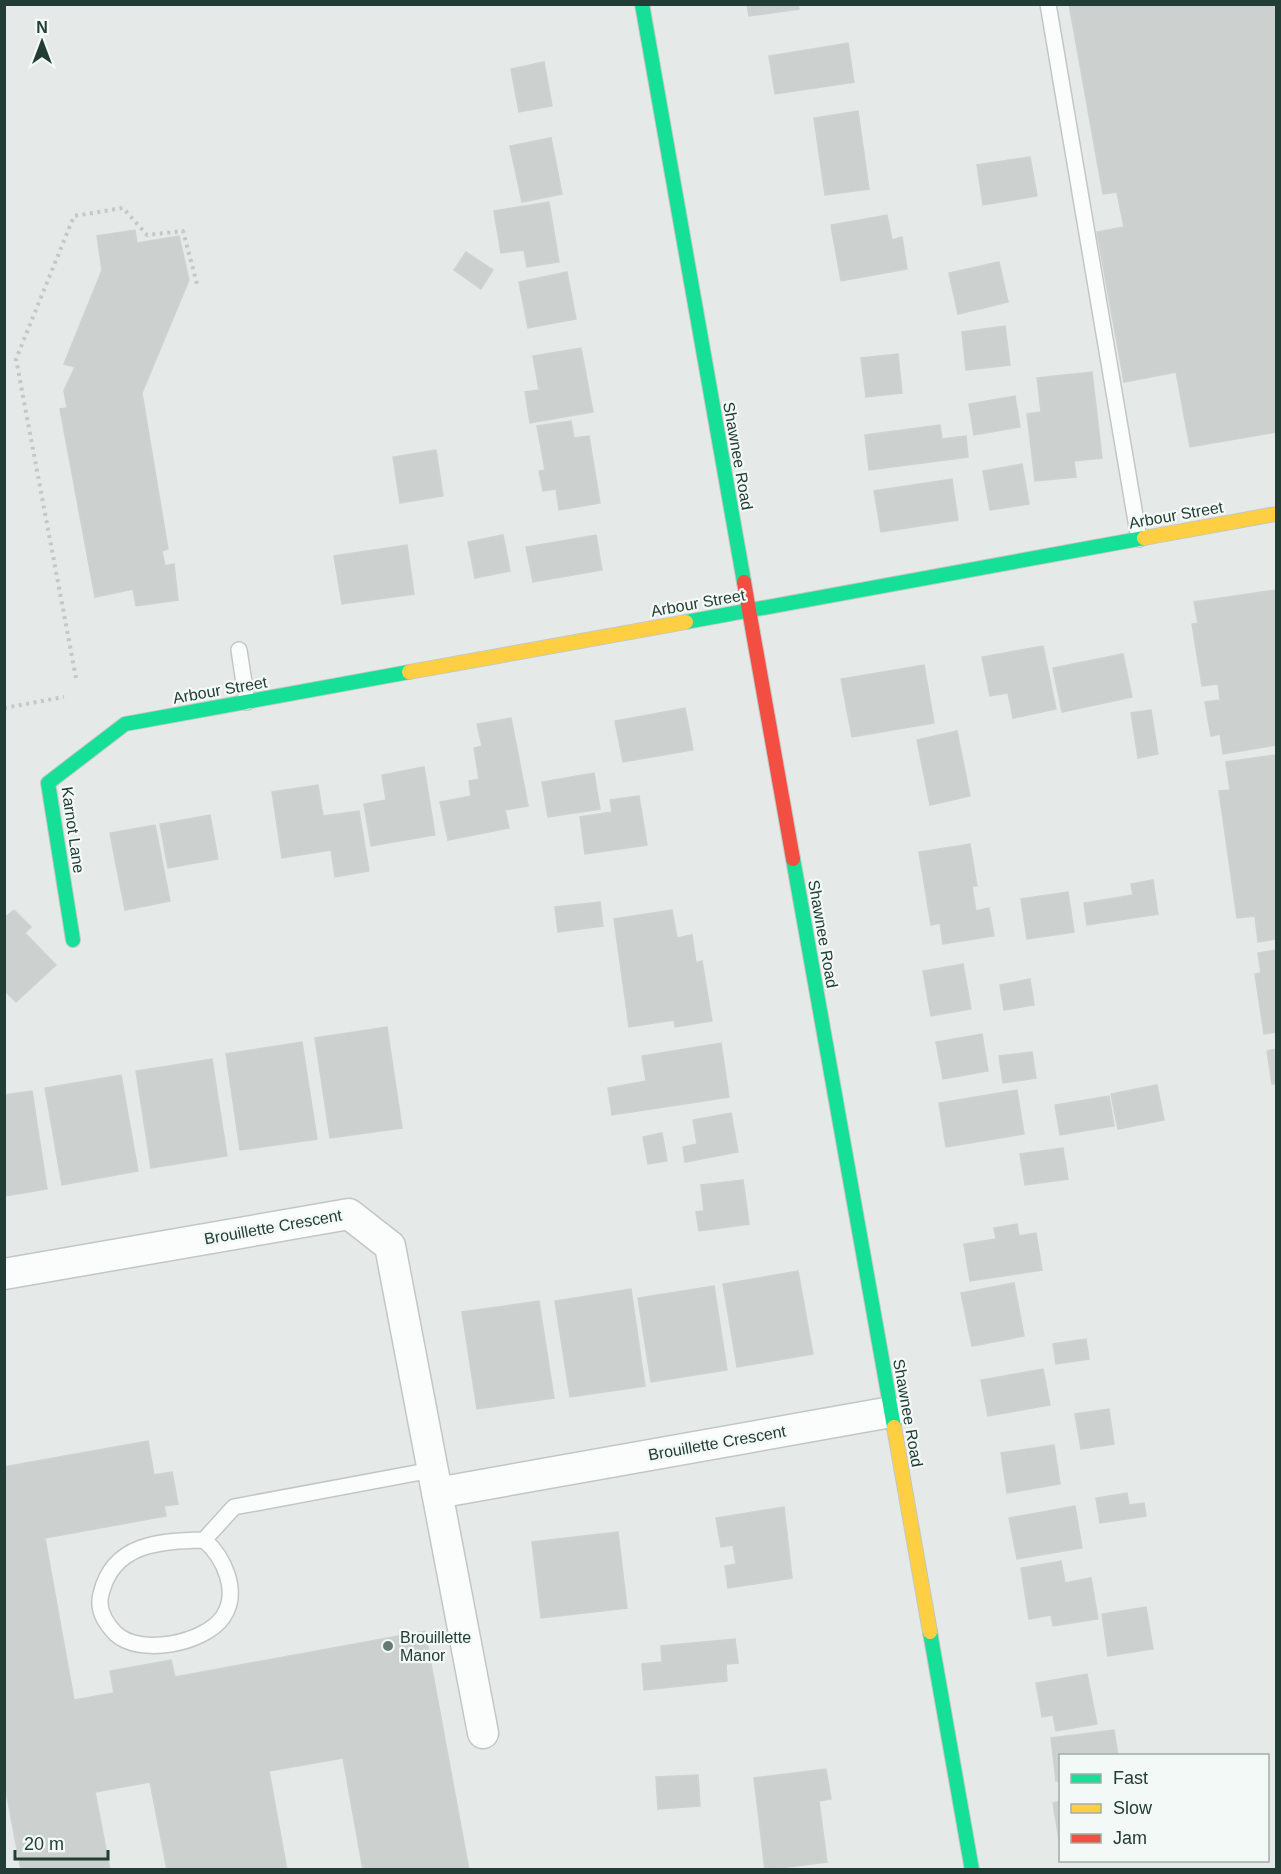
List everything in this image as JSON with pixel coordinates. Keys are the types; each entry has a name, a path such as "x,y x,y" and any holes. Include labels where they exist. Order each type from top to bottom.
{"street":[{"name":"Shawnee Road","path":"642,4 972,1869"},
{"name":"Arbour Street","path":"125,724 1276,514"},
{"name":"Karnot Lane","path":"73,940 48,783 125,724"},
{"name":"Brouillette Crescent","path":"4,1274 350,1214 390,1246 483,1733"},
{"name":"Brouillette Crescent","path":"434,1482 891,1412"}],"lane":[{"path":"1048,4 1138,539"},
{"path":"239,650 247,702"},
{"path":"204,1540 216,1551 226,1570 230,1595 223,1617 204,1634 174,1644 144,1645 123,1640 105,1623 100,1600 105,1578 117,1561 138,1549 158,1543 204,1540 234,1508 434,1482"}],"path":[{"path":"76,678 16,359 74,216 123,208 147,235 183,231 197,284"},
{"path":"4,708 64,697"}],"building":[{"path":"747,4 798,4 799,9 749,16"},
{"path":"1069,4 1276,4 1276,432 1190,447 1176,372 1124,382 1097,232 1124,227 1117,192 1103,194"},
{"path":"848,43 854,82 775,94 769,56"},
{"path":"544,62 552,106 519,112 511,69"},
{"path":"858,111 869,189 825,195 814,118"},
{"path":"551,138 562,194 522,202 510,146"},
{"path":"1030,157 1037,196 983,205 977,165"},
{"path":"549,202 559,262 527,267 524,250 501,253 494,211"},
{"path":"887,215 892,240 902,237 907,269 841,281 831,225"},
{"path":"135,230 137,243 179,236 189,280 142,393 168,549 162,551 165,566 174,564 178,600 136,606 133,589 95,597 60,409 67,408 64,390 75,367 64,364 102,270 97,236"},
{"path":"466,252 493,270 481,289 454,270"},
{"path":"999,262 1008,302 958,314 949,273"},
{"path":"567,272 576,319 528,328 519,282"},
{"path":"1005,326 1010,365 966,370 962,332"},
{"path":"581,348 593,412 530,423 525,392 539,390 533,356"},
{"path":"898,354 902,393 866,397 861,358"},
{"path":"1092,372 1102,458 1074,461 1076,477 1035,481 1027,414 1041,412 1037,378"},
{"path":"1015,396 1020,427 974,435 969,404"},
{"path":"571,421 574,438 589,436 600,503 559,510 556,489 543,491 539,471 545,470 537,426"},
{"path":"940,425 942,439 966,436 968,457 869,470 865,435"},
{"path":"436,450 443,496 400,503 393,457"},
{"path":"1022,464 1029,504 990,510 983,471"},
{"path":"952,479 958,520 881,532 874,491"},
{"path":"503,535 510,571 475,578 468,542"},
{"path":"596,535 602,570 533,582 526,547"},
{"path":"407,545 414,594 342,604 334,556"},
{"path":"1276,590 1276,745 1223,754 1220,734 1211,736 1205,702 1220,700 1218,684 1202,686 1192,624 1198,623 1194,602"},
{"path":"1043,646 1056,709 1013,718 1008,693 990,696 982,657"},
{"path":"1123,654 1132,697 1062,712 1053,668"},
{"path":"924,665 934,723 852,737 841,679"},
{"path":"685,708 693,750 623,762 615,721"},
{"path":"1151,710 1158,754 1138,758 1131,713"},
{"path":"511,718 528,806 505,810 509,828 448,840 440,802 471,796 469,781 479,779 474,748 482,746 477,724"},
{"path":"957,731 970,796 930,805 917,740"},
{"path":"1276,755 1276,939 1258,942 1255,916 1237,918 1219,791 1230,790 1226,762"},
{"path":"424,767 435,835 371,846 364,804 386,800 382,775"},
{"path":"594,773 600,809 548,817 542,782"},
{"path":"318,785 323,816 359,811 369,871 335,877 331,850 282,858 272,792"},
{"path":"639,796 647,845 585,854 580,817 612,812 610,800"},
{"path":"210,815 218,859 168,868 160,824"},
{"path":"155,825 170,901 125,910 110,833"},
{"path":"970,844 977,886 972,886 976,911 989,908 994,936 943,944 940,923 931,925 919,852"},
{"path":"1153,880 1158,914 1087,925 1084,903 1133,895 1131,884"},
{"path":"1068,892 1074,932 1027,939 1021,899"},
{"path":"600,902 603,926 558,932 555,907"},
{"path":"14,910 31,927 25,933 56,965 16,1002 4,990 4,918"},
{"path":"672,910 677,938 692,935 696,963 702,961 712,1021 675,1027 674,1020 629,1027 614,919"},
{"path":"1276,950 1276,1032 1264,1034 1255,974 1261,973 1258,953"},
{"path":"963,964 971,1009 931,1016 923,971"},
{"path":"1030,979 1034,1005 1004,1010 1000,985"},
{"path":"387,1027 402,1128 330,1138 315,1038"},
{"path":"982,1034 988,1071 943,1079 936,1042"},
{"path":"302,1042 317,1139 240,1150 226,1054"},
{"path":"721,1043 729,1097 612,1115 608,1088 646,1081 642,1056"},
{"path":"1276,1049 1276,1084 1272,1084 1267,1051"},
{"path":"1032,1052 1036,1078 1003,1083 999,1056"},
{"path":"212,1059 227,1156 151,1168 136,1071"},
{"path":"121,1075 138,1171 62,1185 45,1088"},
{"path":"1157,1085 1164,1120 1118,1129 1111,1094"},
{"path":"1017,1090 1024,1134 946,1147 939,1103"},
{"path":"32,1091 47,1189 4,1196 4,1095"},
{"path":"1109,1096 1114,1126 1060,1135 1055,1105"},
{"path":"731,1113 738,1152 685,1162 683,1147 697,1144 693,1120"},
{"path":"662,1133 667,1161 648,1164 643,1137"},
{"path":"1063,1148 1068,1179 1025,1185 1020,1154"},
{"path":"743,1180 749,1224 699,1231 696,1212 704,1211 701,1185"},
{"path":"1017,1224 1019,1236 1036,1233 1042,1270 970,1281 964,1244 996,1239 994,1228"},
{"path":"798,1271 813,1354 737,1367 723,1284"},
{"path":"1014,1283 1024,1336 972,1346 961,1293"},
{"path":"714,1286 727,1370 651,1382 638,1298"},
{"path":"631,1289 645,1386 570,1397 555,1301"},
{"path":"539,1301 554,1398 477,1409 462,1312"},
{"path":"1086,1339 1089,1359 1056,1364 1053,1344"},
{"path":"1043,1369 1050,1405 988,1416 981,1380"},
{"path":"1109,1409 1114,1444 1081,1449 1075,1414"},
{"name":"Brouillette Manor","path":"148,1441 154,1475 172,1472 178,1504 164,1506 166,1516 45,1538 74,1700 114,1693 110,1671 171,1660 175,1677 425,1631 469,1870 363,1870 343,1758 269,1771 287,1870 167,1870 150,1782 95,1792 110,1870 21,1870 4,1781 4,1467"},
{"path":"1054,1445 1060,1484 1007,1493 1001,1453"},
{"path":"1127,1493 1129,1505 1144,1503 1146,1516 1100,1523 1096,1498"},
{"path":"1075,1506 1082,1548 1017,1559 1009,1518"},
{"path":"784,1507 792,1578 728,1588 725,1566 736,1564 733,1545 721,1547 716,1518"},
{"path":"618,1532 627,1608 541,1618 532,1542"},
{"path":"1061,1561 1065,1583 1091,1578 1098,1619 1053,1626 1051,1615 1029,1619 1021,1568"},
{"path":"1146,1607 1153,1649 1108,1656 1102,1614"},
{"path":"735,1639 738,1663 726,1664 727,1681 644,1690 642,1664 662,1662 661,1646"},
{"path":"1087,1674 1097,1724 1056,1731 1053,1715 1042,1717 1036,1683"},
{"path":"1114,1730 1118,1754 1059,1754 1059,1781 1056,1781 1051,1738"},
{"path":"826,1769 831,1799 819,1801 827,1862 765,1870 754,1778"},
{"path":"698,1775 700,1806 658,1809 656,1777"},
{"path":"1059,1801 1059,1840 1053,1803"}],"traffic: fast":[{"path":"642,4 744,582"},
{"path":"686,622 1144,538"},
{"path":"73,940 48,783 125,724 409,672"},
{"path":"793,859 894,1427"},
{"path":"930,1632 972,1870"}],"traffic: slow":[{"path":"1144,538 1276,514"},
{"path":"409,672 686,622"},
{"path":"894,1427 930,1632"}],"traffic: jam":[{"path":"744,582 793,859"}],"place":[{"name":"Brouillette Manor","path":"388,1646"}]}
